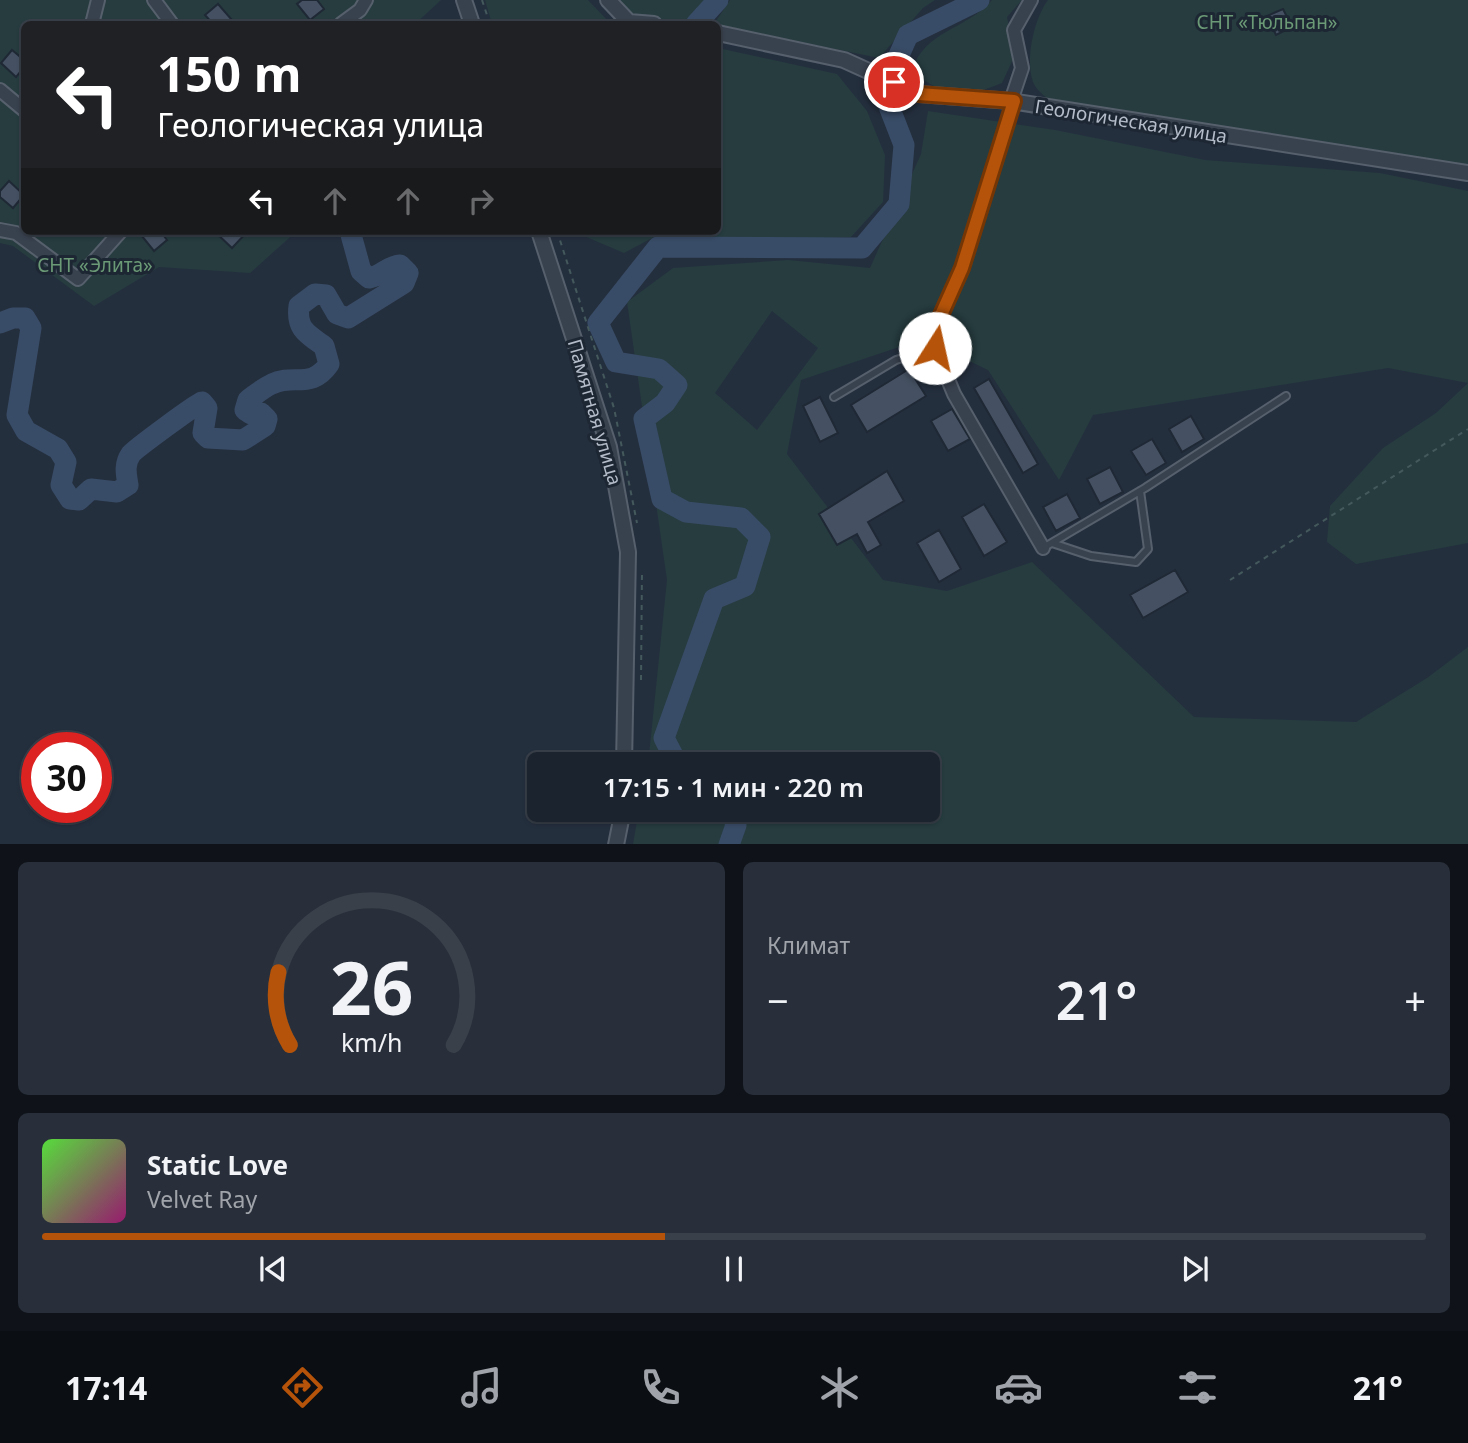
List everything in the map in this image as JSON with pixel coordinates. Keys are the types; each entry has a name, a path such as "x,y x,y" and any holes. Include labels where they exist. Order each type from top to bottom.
{"street":[{"path":"93,21 98,0"},
{"path":"154,0 170,21"},
{"path":"345,21 360,10 366,0"},
{"path":"464,0 471,21"},
{"path":"608,0 628,21"},
{"path":"1013,101 1022,68 1014,30 1031,0"},
{"name":"Геологическая улица","path":"721,33 844,60 919,94 1013,101 1468,173"},
{"path":"0,90 21,108"},
{"path":"0,230 16,233 78,279 117,235"},
{"name":"Памятная улица","path":"540,235 609,447 628,552 624,752"},
{"path":"941,315 935,348 954,394 1047,546"},
{"path":"616,844 620,822"}],"lane":[{"path":"941,315 962,268 1013,101"},
{"path":"834,397 896,360 935,348"},
{"path":"1047,546 1140,491 1286,396"},
{"path":"1047,546 1136,562 1148,549 1140,491"}],"path":[{"path":"482,0 489,21"},
{"path":"1230,580 1468,429"}],"green space":[{"name":"СНТ «Элита»","path":"0,0 441,0 418,21 21,21 21,235 293,235 250,273 159,267 94,306 13,246 0,243"},
{"path":"485,0 588,0 608,21 491,21"},
{"path":"608,0 724,0 695,21 628,21"},
{"path":"730,0 935,0 923,8 879,58 721,25 721,21 716,21"},
{"path":"992,0 1022,0 1007,17 1015,55 1002,83 975,92 955,93 935,87 911,72 917,58 936,38 971,18"},
{"name":"СНТ «Тюльпан»","path":"1048,0 1468,0 1468,165 1210,127 1048,99 1033,82 1030,62 1035,28"},
{"path":"721,49 837,74 867,111 885,155 883,202 851,237 765,240 656,236 624,253 581,235 721,235"},
{"path":"928,111 1055,130 1205,160 1380,173 1468,191 1468,383 1388,368 1093,415 1059,480 988,370 923,339 801,380 787,454 883,580 947,591 1032,562 1194,717 1356,722 1427,678 1468,647 1468,844 633,844 637,822 940,822 940,752 649,752 667,580 627,302 673,268 788,260 870,268 921,154","holes":["772,311 818,348 757,430 715,393"]},
{"path":"1468,383 1468,543 1356,564 1327,542 1330,506 1383,448 1436,413"}],"building":[{"path":"302,0 317,0 324,9 310,20 297,4"},
{"path":"218,4 232,20 210,21 205,15"},
{"path":"1283,9 1292,27 1276,35 1267,16"},
{"path":"12,50 21,58 21,71 16,77 1,63"},
{"path":"9,181 21,192 21,199 13,208 0,197 0,191"},
{"path":"141,235 163,235 167,240 154,251"},
{"path":"218,235 244,235 232,248"},
{"path":"909,369 926,396 867,432 851,405"},
{"path":"989,379 1038,464 1023,473 974,388"},
{"path":"820,397 838,433 820,442 803,406"},
{"path":"952,409 970,439 948,451 931,421"},
{"path":"1191,416 1204,439 1182,452 1169,429"},
{"path":"1152,439 1166,463 1146,475 1131,451"},
{"path":"1110,467 1123,492 1100,504 1087,479"},
{"path":"887,471 904,501 868,522 881,545 867,553 857,534 837,545 819,514"},
{"path":"1067,494 1080,518 1056,531 1043,507"},
{"path":"984,504 1007,542 984,556 962,517"},
{"path":"939,530 961,569 939,582 917,543"},
{"path":"1175,570 1188,592 1143,618 1130,595"}],"waterway":[{"path":"699,21 718,0"},
{"path":"671,752 664,738 714,599 745,586 760,537 741,518 686,512 662,499 644,419 665,403 677,385 659,369 616,362 598,323 658,247 862,248 899,204 904,145 883,91 908,35 979,0"},
{"path":"0,323 13,318 25,318 31,328 17,415 26,431 58,449 66,462 61,485 70,499 79,500 91,489 117,492 128,485 126,465 131,454 202,402 207,408 203,433 208,438 243,440 265,426 267,419 261,413 251,414 245,410 248,400 272,384 309,379 322,372 329,364 324,346 304,330 299,320 299,306 315,294 326,295 337,314 348,318 404,283 408,273 400,265 369,278 361,271 351,235"},
{"path":"729,844 735,822"}],"route":[{"path":"894,82 919,94 1014,101 962,268 941,315 935,348"}]}
